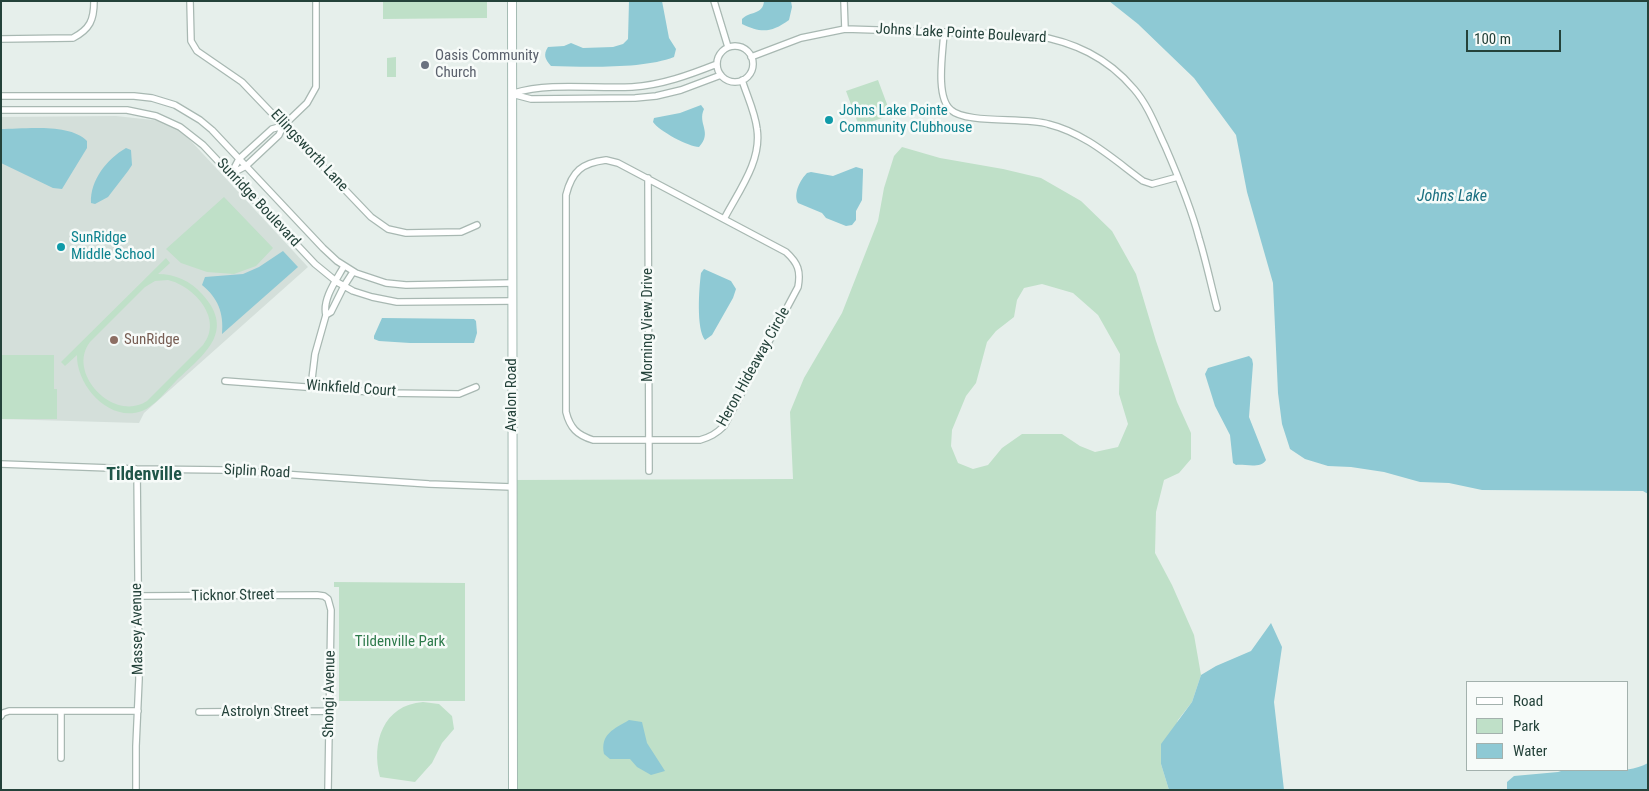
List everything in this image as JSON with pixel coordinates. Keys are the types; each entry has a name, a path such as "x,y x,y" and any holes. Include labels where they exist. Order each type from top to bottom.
{"main road":[{"name":"Avalon Road","path":"512,1 513,790"}],"street":[{"path":"1,39 73,38 90,25 93,18 94,1"},
{"name":"Ellingsworth Lane","path":"190,1 191,41 197,52 242,82 371,217 388,229 406,233 461,232 477,225"},
{"path":"231,174 246,166 279,135 283,126 307,103 316,87 316,1"},
{"path":"714,1 728,47"},
{"path":"844,1 845,29"},
{"name":"Johns Lake Pointe Boulevard","path":"751,57 801,38 845,29 1033,35 1057,39 1084,50 1113,68 1135,90 1154,122 1178,177 1199,236 1217,308"},
{"path":"944,32 942,91 944,101 950,110 958,115 969,118 1029,120 1049,124 1089,141 1143,181 1152,184 1178,177"},
{"path":"728,47 740,47 751,57 751,70 742,80 733,82 726,80 721,75 717,64 718,57 728,47"},
{"path":"512,94 531,88 635,87 674,80 717,64"},
{"path":"512,94 531,99 610,99 656,96 681,90 721,75"},
{"path":"724,219 749,171 758,144 756,118 742,80"},
{"path":"610,88 610,99"},
{"name":"Sunridge Boulevard","path":"1,96 134,96 158,100 176,106 200,120 246,166 322,248 354,272 375,280 395,284 512,284"},
{"name":"Sunridge Boulevard","path":"1,110 127,110 166,119 190,133 315,264 344,286 372,298 397,302 512,301"},
{"path":"231,174 239,159 272,129 283,126"},
{"path":"258,142 265,149"},
{"name":"Heron Hideaway Circle","path":"606,160 618,163 648,178 786,252 794,259 799,269 798,287 724,426 717,433 709,438 700,440 593,440 582,436 574,430 569,423 566,412 566,195 574,174 582,166 593,161 606,160"},
{"name":"Morning View Drive","path":"648,178 649,471"},
{"path":"311,387 315,354 326,315 328,298 344,266"},
{"path":"326,315 331,312 344,286 354,272"},
{"name":"Winkfield Court","path":"225,380 385,393 460,394 476,387"},
{"name":"Siplin Road","path":"1,464 223,470 429,484 512,487"},
{"name":"Massey Avenue","path":"136,790 138,711 137,469"},
{"name":"Ticknor Street","path":"138,596 317,595 328,599"},
{"name":"Shongi Avenue","path":"328,599 332,610 328,790"},
{"path":"1,716 9,711 138,711"},
{"path":"61,711 61,758"},
{"name":"Astrolyn Street","path":"199,712 330,712"}],"shaded area":[{"name":"SunRidge","path":"116,116 171,122 308,267 144,413 139,423 1,419 1,117"}],"green space":[{"path":"383,1 487,1 487,18 383,19"},
{"path":"396,57 396,77 387,77 387,58"},
{"path":"878,80 891,115 859,126 846,91"},
{"path":"902,147 940,158 1041,178 1081,201 1112,231 1136,274 1177,402 1191,433 1191,459 1179,473 1164,480 1156,512 1155,553 1172,585 1194,635 1201,675 1192,702 1178,720 1161,764 1169,790 513,790 512,480 793,479 790,412 804,378 842,313 878,221 884,188 894,156","holes":["1042,284 1073,293 1098,315 1120,354 1119,394 1128,424 1118,447 1095,452 1080,446 1062,434 1022,434 1002,448 988,465 973,469 958,463 951,446 952,430 966,396 976,383 987,342 996,331 1014,317 1017,300 1024,288"]},
{"path":"224,197 273,248 256,266 234,274 207,272 181,263 166,249"},
{"path":"166,258 170,263 158,274 176,277 193,285 212,308 216,320 216,331 212,342 205,352 156,402 142,411 118,412 97,399 88,389 82,378 78,367 77,355 65,366 61,362","holes":["168,280 178,283 196,296 203,305 208,315 209,335 203,345 147,401 134,406 121,405 108,400 97,391 89,380 84,367 84,354 90,342 145,287 155,281"]},
{"path":"1,355 54,355 54,389 57,389 57,419 2,419"},
{"name":"Tildenville Park","path":"334,582 465,583 465,701 339,701 339,587 334,587"},
{"path":"423,702 439,704 452,716 454,729 442,743 432,763 415,782 380,777 377,751 383,728 389,718 398,710"}],"water":[{"path":"629,1 662,1 669,38 676,49 674,57 647,64 614,66 580,67 551,66 549,64 545,55 548,47 564,46 571,43 583,48 613,47 623,44 628,39"},
{"path":"764,1 791,1 792,7 789,20 777,27 766,30 755,29 742,24 742,19 759,11"},
{"name":"Johns Lake","path":"1109,1 1648,1 1648,494 1643,491 1482,490 1449,483 1420,482 1384,472 1328,466 1305,459 1290,449 1282,424 1278,393 1273,283 1247,192 1236,135 1194,78 1138,24"},
{"path":"701,105 704,109 702,119 705,137 699,147 674,138 661,130 653,122 654,118 680,113"},
{"path":"1,129 58,129 79,135 87,141 87,148 62,189 53,188 1,163"},
{"path":"126,148 131,150 132,165 108,197 95,204 91,203 93,186 101,171 112,158"},
{"path":"856,167 863,169 862,200 856,211 856,220 852,225 846,226 826,218 822,213 798,203 796,196 798,187 807,173 833,176"},
{"path":"283,251 298,267 222,334 222,319 219,306 208,290 202,285 205,277 243,274 259,267"},
{"path":"704,269 731,281 736,289 733,298 712,335 705,340 700,327 699,308 701,273"},
{"path":"382,318 474,319 476,321 477,333 474,343 379,341 374,339 374,336"},
{"path":"1249,356 1253,364 1249,417 1266,460 1264,463 1257,465 1236,465 1233,463 1230,435 1215,406 1205,374 1208,368"},
{"path":"1271,623 1282,647 1274,702 1284,790 1169,790 1161,764 1161,744 1192,702 1201,675 1216,666 1251,651"},
{"path":"629,720 642,722 647,743 665,771 651,775 637,767 630,759 610,759 604,754 603,747 606,737 613,729"},
{"path":"1648,763 1648,790 1507,790 1507,782 1514,776 1561,771 1629,771 1629,769"}],"place":[{"name":"Oasis Community Church","path":"425,65"},
{"name":"Johns Lake Pointe Community Clubhouse","path":"829,120"},
{"name":"SunRidge Middle School","path":"61,247"},
{"name":"SunRidge","path":"114,340"}],"district":[{"name":"Tildenville","path":"144,475"}]}
